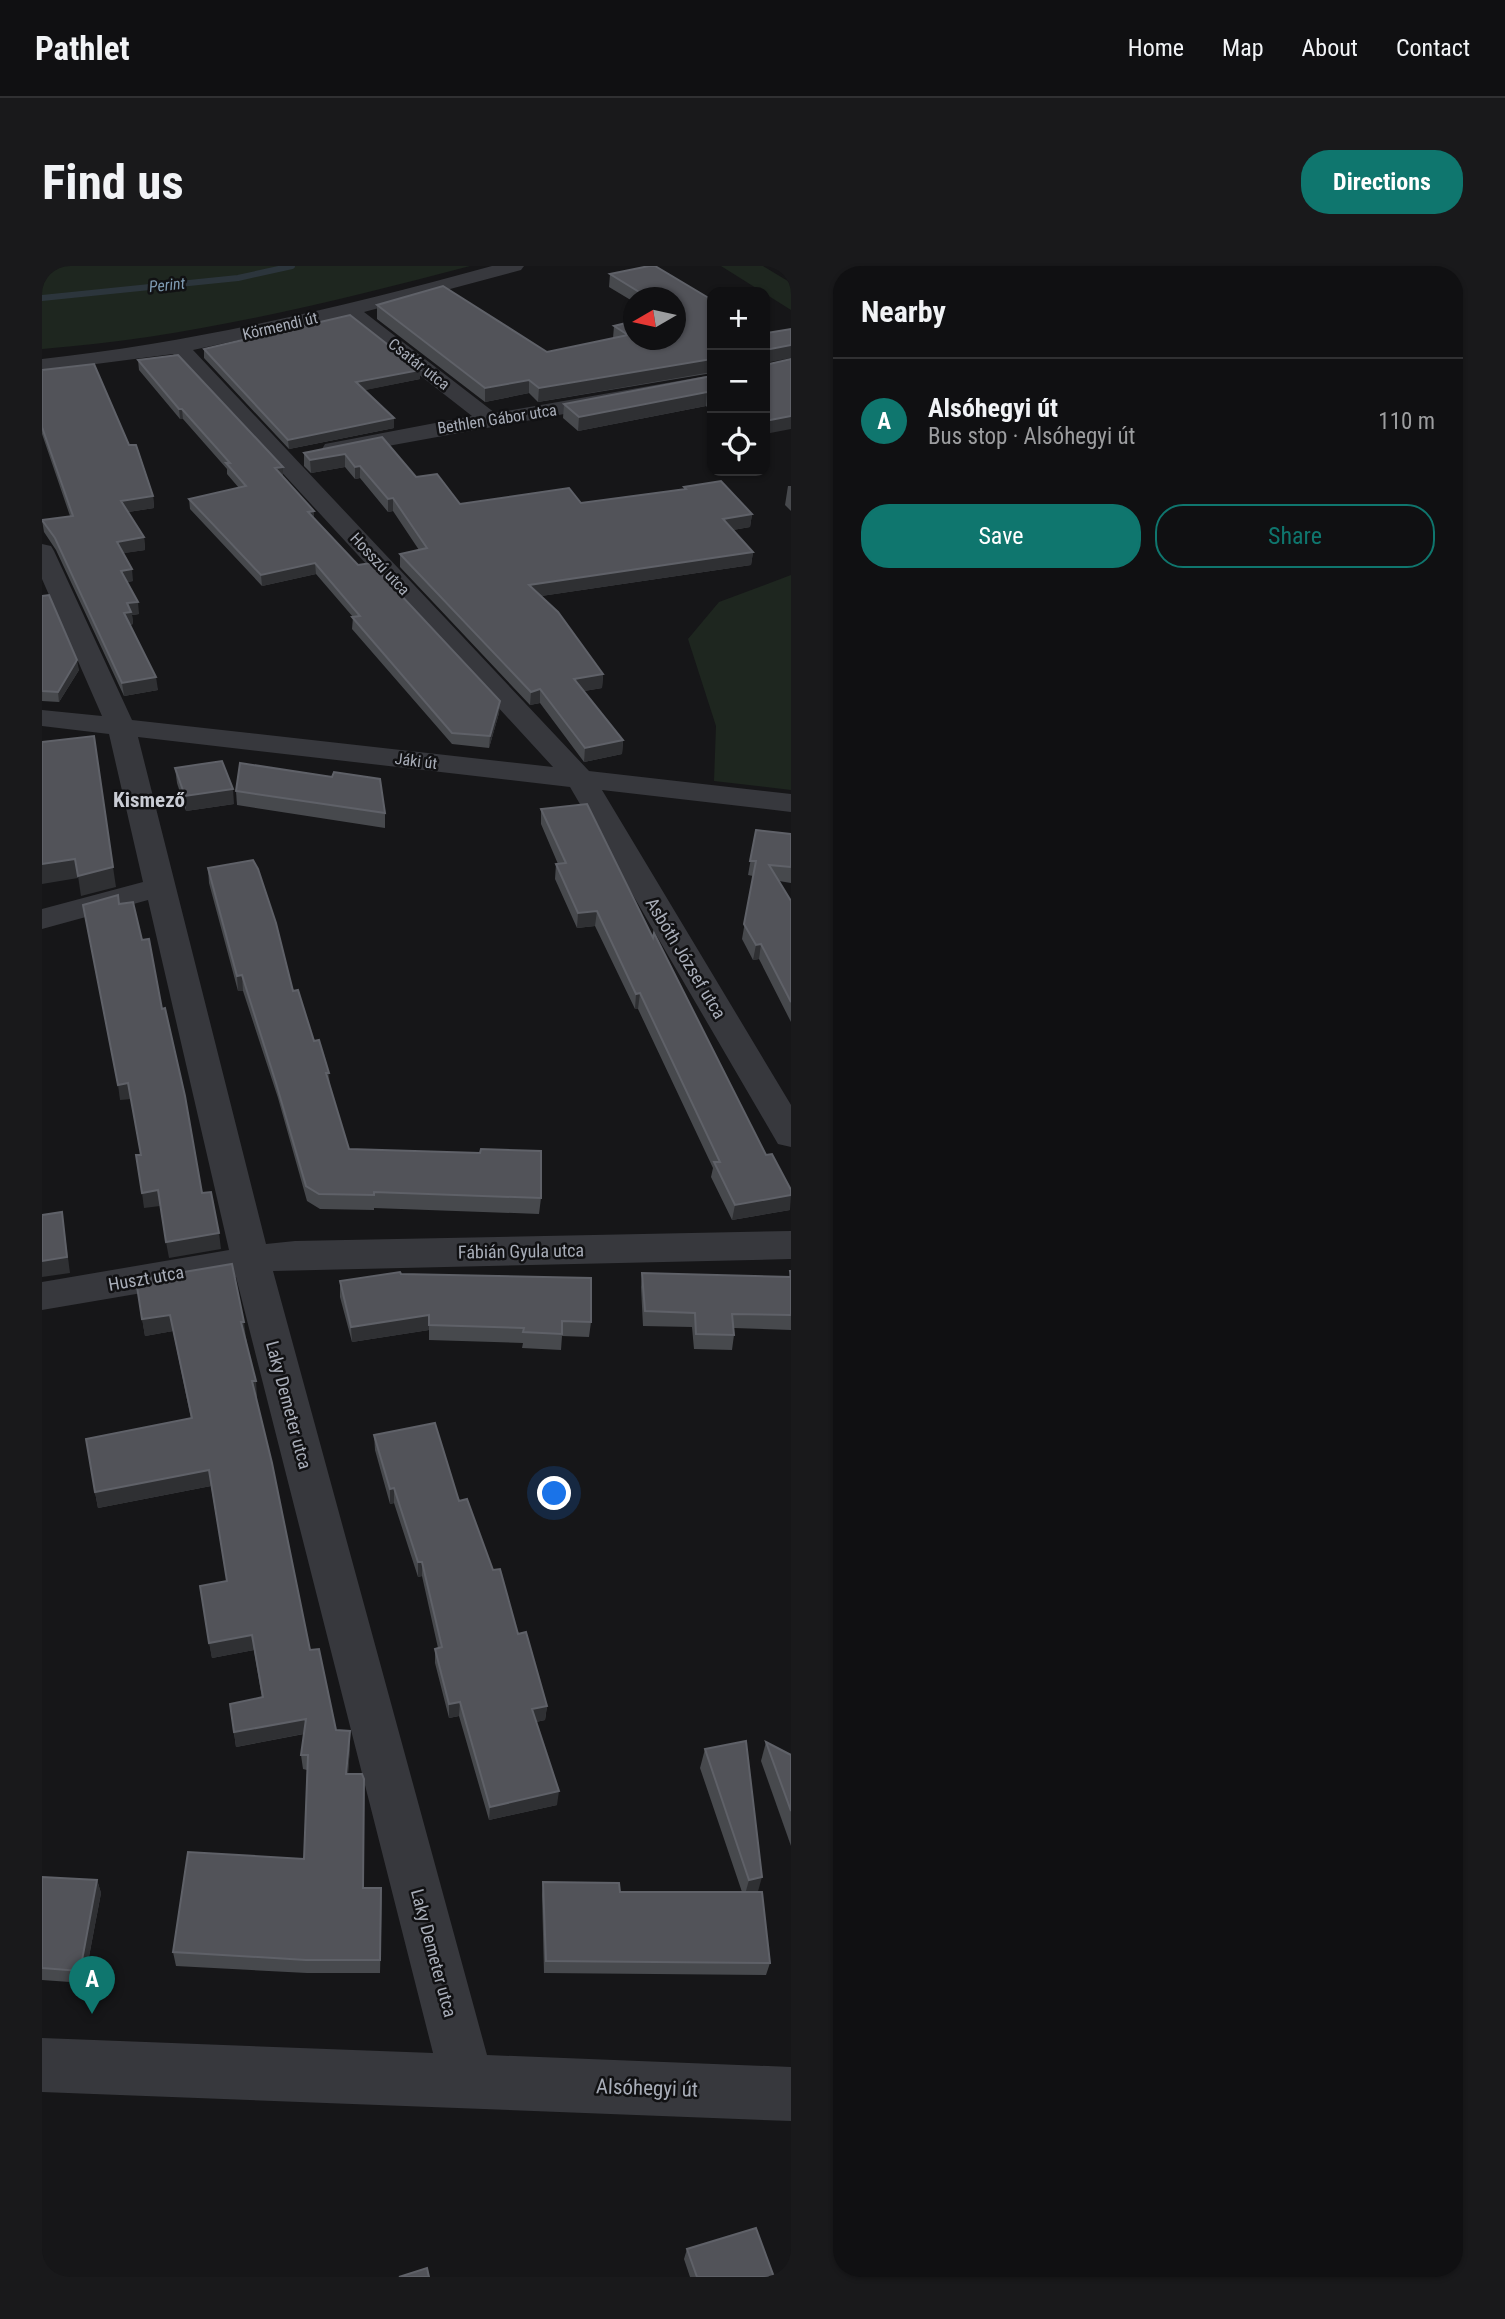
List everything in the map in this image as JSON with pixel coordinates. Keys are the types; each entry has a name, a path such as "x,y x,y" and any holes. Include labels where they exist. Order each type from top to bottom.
{"street":[{"name":"Körmendi út","path":"42,366 179,348 349,310 514,266"},
{"name":"Csatár utca","path":"349,310 489,419"},
{"name":"Hosszú utca","path":"179,348 581,780"},
{"name":"Bethlen Gábor utca","path":"283,460 489,419 707,382"},
{"name":"Laky Demeter utca","path":"42,551 121,727 251,1260 467,2081"},
{"name":"Jáki út","path":"42,718 791,803"},
{"name":"Asbóth József utca","path":"581,780 791,1135"},
{"path":"42,919 161,887"},
{"name":"Fábián Gyula utca","path":"251,1260 295,1255 791,1245"},
{"name":"Huszt utca","path":"42,1296 251,1260"},
{"name":"Alsóhegyi út","path":"42,2066 791,2094"}],"shaded area":[{"path":"42,266 470,266 311,306 204,328 42,349"},
{"path":"721,266 763,266 791,283 791,310 770,297 770,287 754,287"},
{"path":"791,575 791,790 714,781 716,726 688,639 719,602"}],"building":[{"path":"655,266 707,297 707,360 539,388 529,380 485,388 377,305 443,286 547,352 623,336 623,350 686,350 686,287 631,287 610,274"},
{"path":"350,315 420,370 356,382 394,418 288,440 204,349"},
{"path":"623,324 623,332 614,326"},
{"path":"791,329 791,345 770,349 770,332"},
{"path":"178,355 283,467 275,468 314,511 308,512 358,565 371,563 500,701 490,736 452,733 352,617 360,616 315,563 261,575 189,499 246,486 226,463 230,463 138,360"},
{"path":"791,359 791,416 770,420 770,364"},
{"path":"94,364 129,445 136,445 153,496 121,501 144,537 117,542 132,569 121,571 138,602 127,603 131,612 124,613 156,677 122,683 55,538 42,520 73,516 42,427 42,370"},
{"path":"707,377 707,392 579,417 564,404"},
{"path":"382,437 416,477 437,474 460,504 569,488 581,503 686,489 684,487 721,481 752,514 723,519 753,552 529,585 558,612 603,674 574,679 623,740 585,748 540,689 531,692 400,554 427,548 393,498 388,499 360,466 355,467 345,454 310,460 304,453"},
{"path":"49,595 77,660 58,692 42,691 42,596"},
{"path":"94,736 113,867 78,876 75,859 42,864 42,742"},
{"path":"222,761 233,789 185,796 175,768"},
{"path":"240,763 332,777 334,772 380,779 385,813 236,791"},
{"path":"587,804 766,1155 772,1154 791,1190 791,1195 735,1205 714,1162 720,1162 640,993 636,994 597,911 578,913 556,864 566,863 541,809"},
{"path":"756,830 791,834 791,867 769,865 791,901 791,1002 761,944 756,945 744,924 756,861 750,861"},
{"path":"253,860 276,923 293,991 298,990 314,1041 319,1040 349,1149 480,1153 481,1149 541,1151 541,1198 374,1192 374,1195 319,1194 306,1186 242,975 237,976 208,868"},
{"path":"118,895 119,904 133,902 142,940 149,939 162,1009 165,1008 185,1096 202,1193 211,1192 219,1233 166,1242 158,1190 142,1193 136,1155 141,1155 128,1083 118,1085 83,905"},
{"path":"62,1212 67,1257 42,1261 42,1215"},
{"path":"232,1264 244,1322 241,1322 256,1381 252,1381 272,1463 310,1650 319,1649 336,1730 350,1731 346,1774 362,1774 364,1779 363,1888 381,1888 380,1960 306,1960 173,1952 188,1852 304,1859 308,1755 301,1755 306,1719 234,1732 230,1704 263,1697 252,1635 209,1643 200,1586 227,1581 209,1470 95,1492 86,1439 192,1418 170,1315 142,1319 136,1280"},
{"path":"400,1272 591,1278 591,1322 562,1321 562,1334 523,1332 524,1328 429,1325 429,1315 351,1327 340,1281"},
{"path":"642,1273 791,1277 791,1315 732,1314 734,1335 696,1334 695,1313 645,1311"},
{"path":"435,1423 459,1501 467,1499 493,1570 500,1569 518,1634 526,1632 547,1706 532,1709 559,1791 490,1807 460,1702 449,1704 435,1649 442,1647 422,1562 418,1562 394,1488 390,1489 374,1435"},
{"path":"746,1741 762,1877 749,1880 705,1749"},
{"path":"766,1742 791,1755 791,1811"},
{"path":"42,1877 97,1880 80,1971 42,1968"},
{"path":"543,1882 619,1883 620,1892 762,1892 770,1963 546,1961"},
{"path":"756,2228 774,2277 697,2277 687,2249"},
{"path":"427,2268 429,2277 399,2277"}],"waterway":[{"name":"Perint","path":"42,298 238,278 292,266"}],"place":[{"name":"Alsóhegyi út","path":"92,2014"}],"district":[{"name":"Kismező","path":"149,800"}]}
